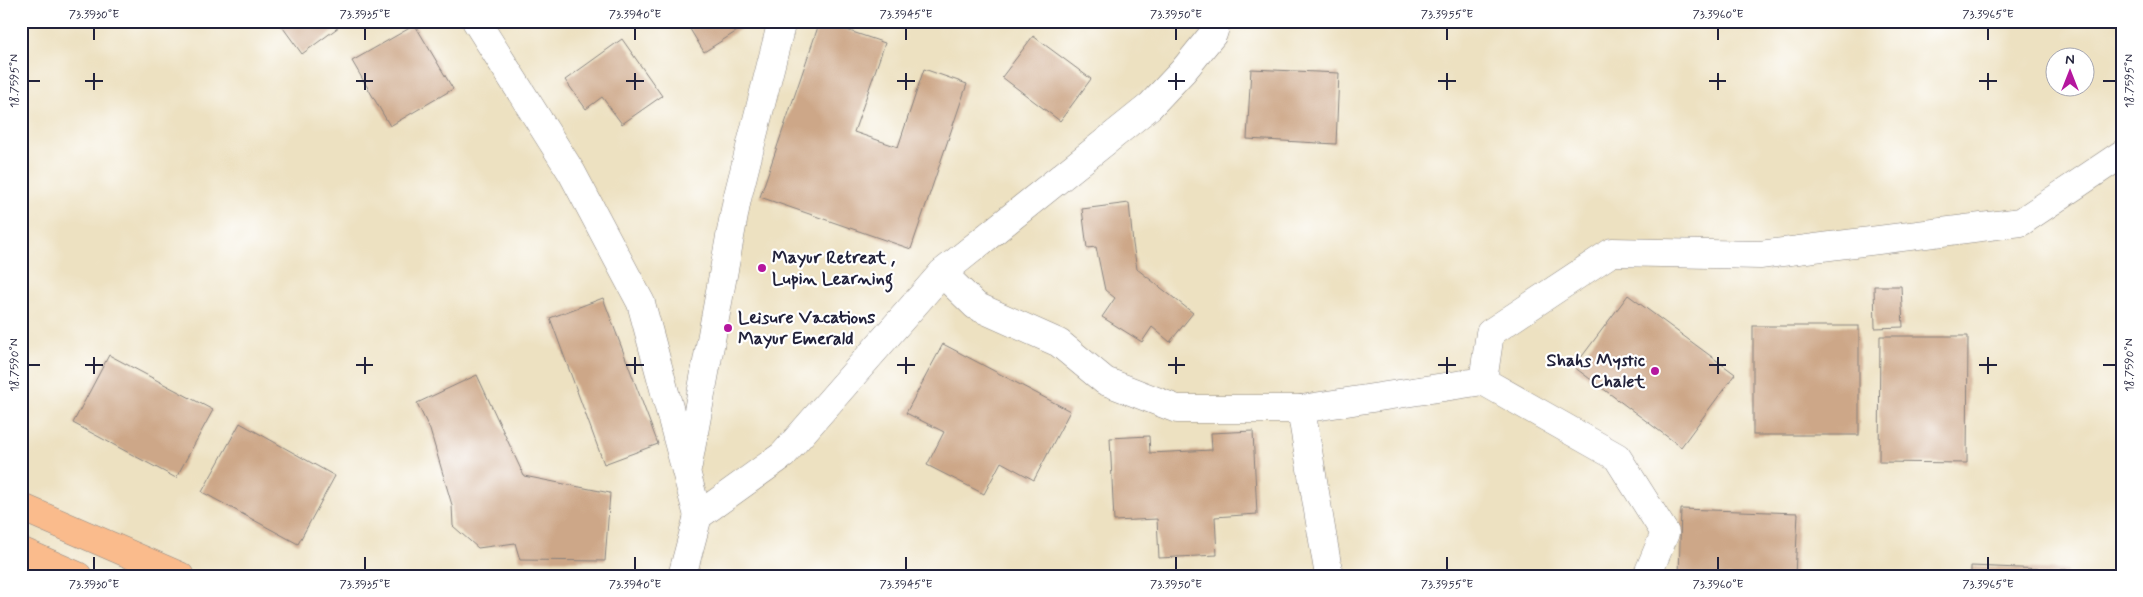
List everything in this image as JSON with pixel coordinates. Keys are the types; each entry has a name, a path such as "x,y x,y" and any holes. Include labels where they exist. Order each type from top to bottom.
{"highway":[{"path":"21,507 180,576"},
{"path":"21,551 78,576"}],"street":[{"path":"476,21 572,173 641,304 698,516 682,576"},
{"path":"686,472 738,200 782,21"},
{"path":"698,516 784,455 942,273 1150,106 1184,71 1213,34 1217,21"},
{"path":"1483,381 1490,333 1612,252 1760,255 2021,222 2122,154"},
{"path":"942,273 976,306 1059,343 1105,381 1177,409 1301,409 1483,381 1617,457 1665,533 1648,576"},
{"path":"1301,409 1329,576"}],"building":[{"path":"278,21 347,21 302,54"},
{"path":"685,21 738,21 742,28 704,52"},
{"path":"820,21 885,43 854,132 898,147 924,69 967,84 911,249 760,197"},
{"path":"415,25 453,89 390,126 352,61"},
{"path":"1033,36 1091,79 1060,121 1002,77"},
{"path":"622,39 662,96 622,124 602,97 586,109 565,80"},
{"path":"1251,69 1339,73 1336,144 1247,139"},
{"path":"1129,203 1137,269 1193,313 1170,342 1152,327 1142,342 1102,317 1115,298 1105,290 1096,247 1087,248 1082,209"},
{"path":"1874,286 1901,286 1903,327 1875,328"},
{"name":"Shahs Mystic Chalet","path":"1628,295 1735,374 1681,447 1574,367"},
{"path":"603,298 658,444 604,464 550,318"},
{"path":"1753,326 1859,326 1859,435 1753,435"},
{"path":"1880,336 1968,336 1967,463 1879,462"},
{"path":"943,344 1070,411 1034,480 1001,462 984,494 927,465 944,432 906,413"},
{"path":"109,355 213,410 176,478 73,423"},
{"path":"477,375 524,476 610,493 605,561 520,560 515,543 478,548 453,526 452,505 430,430 417,403"},
{"path":"240,423 335,476 298,544 202,492"},
{"path":"1253,431 1257,514 1215,517 1217,555 1159,558 1157,519 1114,521 1110,438 1149,436 1150,453 1212,450 1211,433"},
{"path":"1681,509 1798,513 1795,576 1679,576"},
{"path":"1971,566 2067,570 2066,576 1971,576"}],"place":[{"name":"Mayur Retreat , Lupin Learning","path":"762,268"},
{"name":"Leisure Vacations Mayur Emerald","path":"728,328"},
{"name":"Shahs Mystic Chalet","path":"1655,371"}]}
